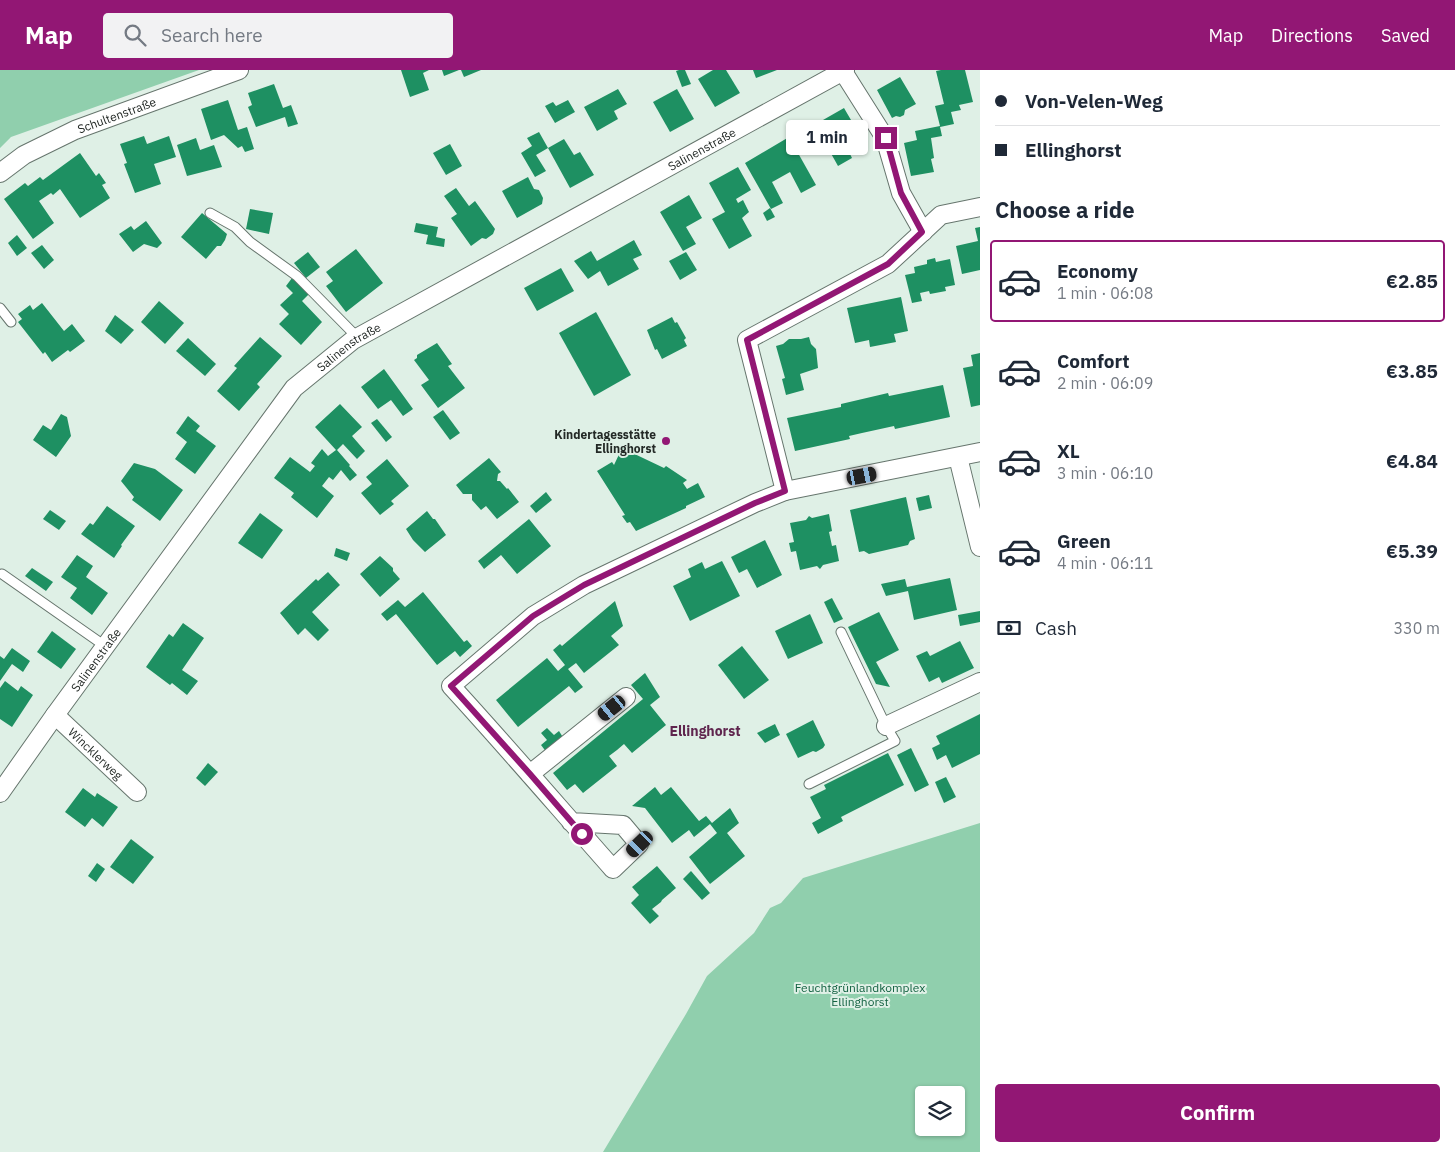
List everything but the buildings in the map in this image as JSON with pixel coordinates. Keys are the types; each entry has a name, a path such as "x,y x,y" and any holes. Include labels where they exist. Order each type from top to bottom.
{"street":[{"name":"Schultenstraße","path":"0,174 24,155 75,130 239,70"},
{"path":"843,70 886,138 901,193 922,232"},
{"name":"Salinenstraße","path":"0,793 294,388 358,338 843,70"},
{"path":"785,491 747,340 888,264 941,215 980,207"},
{"path":"571,822 451,686 533,616 584,585 755,503 785,491 980,452"},
{"path":"958,457 980,547"},
{"path":"886,726 980,682"},
{"path":"530,774 626,697"},
{"name":"Wincklerweg","path":"55,715 137,792"}],"lane":[{"path":"210,213 235,226 250,242 297,276 358,338"},
{"path":"0,308 11,322"},
{"path":"2,574 105,646"},
{"path":"809,784 895,741 841,632"}],"green space":[{"path":"0,70 199,70 11,137 0,148"},
{"name":"Feuchtgrünlandkomplex Ellinghorst","path":"980,823 980,1152 603,1152 707,976 754,933 770,908 781,903 803,878"}],"place":[{"name":"Kindertagesstätte Ellinghorst","path":"666,441"}],"district":[{"name":"Ellinghorst","path":"705,731"}],"route":[{"path":"582,834 451,686 533,616 584,585 755,503 785,491 747,340 888,264 922,232 901,193 886,138"}]}
